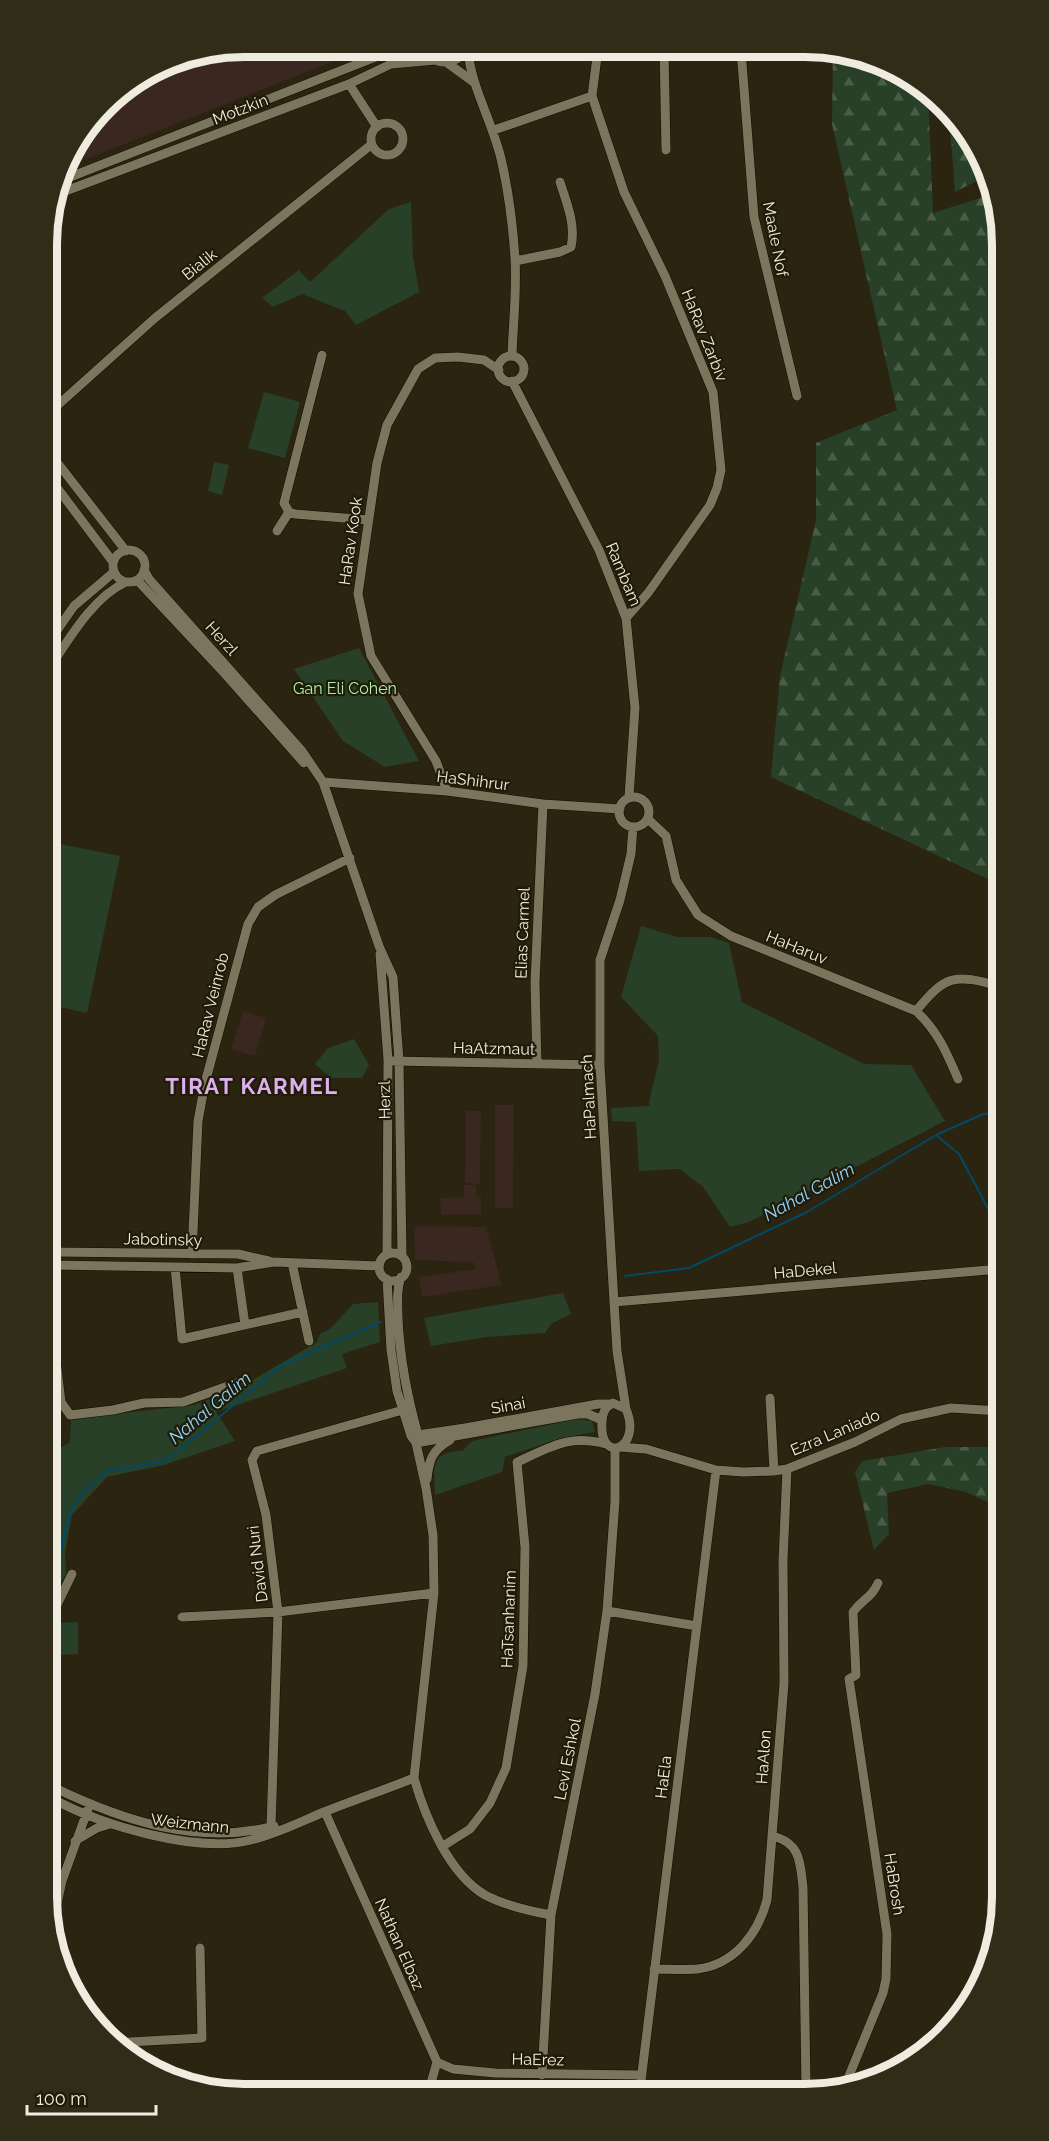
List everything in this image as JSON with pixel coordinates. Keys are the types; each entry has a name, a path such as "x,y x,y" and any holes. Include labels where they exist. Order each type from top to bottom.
{"street":[{"name":"Motzkin","path":"69,177 378,57"},
{"path":"430,57 441,61 475,83"},
{"path":"441,61 460,57"},
{"path":"468,57 475,83 494,130 509,197 515,261 512,356"},
{"name":"HaRav Zarbiv","path":"597,57 592,96 624,192 665,276 713,392 721,470 710,505 648,592 626,618"},
{"path":"664,57 666,150"},
{"name":"Maale Nof","path":"742,57 754,217 797,396"},
{"name":"Motzkin","path":"64,192 349,84 391,64 441,61"},
{"path":"349,84 377,127"},
{"path":"494,130 592,96"},
{"path":"393,124 401,131 403,141 399,151 389,155 379,153 372,144 372,135 377,127 393,124"},
{"name":"Bialik","path":"57,406 155,318 372,144"},
{"path":"515,261 560,252 571,247 573,235 571,219 560,182"},
{"path":"322,355 284,503 289,512 295,514 368,520"},
{"path":"498,370 503,358 512,356 520,359 524,366 523,375 512,381"},
{"name":"HaRav Kook","path":"447,791 436,761 372,656 358,594 377,463 387,425 418,369 435,358 458,357 484,360 498,370"},
{"name":"Rambam","path":"498,370 504,380 512,381 599,550 626,618 635,708 629,797"},
{"name":"Herzl","path":"57,462 126,550 142,557 144,570 149,579 302,751 322,782 379,946 393,977 399,1061 402,1256"},
{"path":"57,488 113,562 114,572 126,582"},
{"path":"277,531 289,512"},
{"path":"113,562 118,554 126,550"},
{"path":"57,659 85,617 116,586 137,580 144,570"},
{"path":"57,630 74,606 114,572"},
{"name":"Herzl","path":"137,580 322,782"},
{"name":"HaShihrur","path":"322,782 447,791 543,804 620,809"},
{"path":"629,797 645,802 649,812 648,819 642,825 633,827 621,819 620,809 629,797"},
{"name":"Elias Carmel","path":"537,1064 535,982 543,804"},
{"name":"HaHaruv","path":"648,819 666,836 676,880 698,915 731,936 916,1011 929,1022 958,1078"},
{"name":"HaPalmach","path":"626,1409 619,1371 600,1065 600,960 620,900 631,854 633,827"},
{"name":"HaRav Veinrob","path":"192,1254 198,1121 205,1083 248,924 258,907 275,895 350,858"},
{"name":"Herzl","path":"379,946 388,1060 387,1254"},
{"path":"916,1011 931,992 947,981 969,978 992,984"},
{"name":"HaAtzmaut","path":"388,1060 600,1065"},
{"name":"Jabotinsky","path":"57,1252 238,1254 274,1262 379,1266"},
{"path":"415,1438 403,1410 393,1369 387,1279 379,1266 382,1258 387,1254 395,1253 402,1256 407,1267 401,1277 397,1294 400,1353 433,1535 435,1593 414,1778 421,1801 456,1870 486,1895 518,1908 551,1916"},
{"name":"Jabotinsky","path":"57,1264 237,1268 274,1262"},
{"path":"292,1263 309,1341"},
{"path":"175,1267 182,1339 303,1312"},
{"path":"237,1268 245,1325"},
{"name":"HaDekel","path":"614,1302 992,1270"},
{"path":"387,1279 394,1280 401,1277"},
{"path":"57,1369 61,1402 70,1415 113,1410 144,1403 183,1402 242,1381"},
{"name":"HaPalmach","path":"612,1403 619,1371"},
{"path":"770,1398 774,1471"},
{"path":"612,1403 626,1409 629,1436 627,1442 614,1446 602,1434 605,1410 612,1403"},
{"name":"Sinai","path":"415,1438 612,1403"},
{"name":"Ezra Laniado","path":"614,1446 646,1449 716,1470 774,1471 787,1469 855,1442 901,1419 951,1408 992,1411"},
{"name":"David Nuri","path":"270,1827 278,1612 266,1515 252,1460 256,1451 403,1410"},
{"name":"Sinai","path":"415,1438 455,1437 578,1414 588,1414 602,1420"},
{"name":"Ezra Laniado","path":"629,1436 646,1449"},
{"path":"426,1488 431,1456 441,1445 455,1437"},
{"name":"HaTsanhanim","path":"443,1846 470,1828 490,1803 506,1768 523,1666 525,1547 517,1462 562,1442 589,1440 614,1446"},
{"name":"Levi Eshkol","path":"542,2074 551,1916 595,1694 607,1611 615,1501 614,1446"},
{"name":"HaAlon","path":"654,1969 698,1969 715,1965 747,1941 763,1916 784,1683 783,1561 787,1469"},
{"name":"HaEla","path":"641,2084 716,1470"},
{"path":"57,1605 72,1574"},
{"name":"HaBrosh","path":"848,2079 883,1993 886,1979 887,1934 849,1679 856,1675 852,1612 860,1602 873,1594 878,1583"},
{"path":"182,1617 278,1612 435,1593"},
{"path":"607,1611 697,1626"},
{"name":"Weizmann","path":"57,1801 111,1824 172,1839 239,1843 275,1833 414,1778"},
{"name":"Weizmann","path":"57,1788 90,1804 149,1824 190,1832 234,1833 270,1827 325,1812"},
{"path":"57,1903 75,1841 90,1804"},
{"name":"Nathan Elbaz","path":"325,1812 436,2062"},
{"path":"75,1841 97,1828 111,1824"},
{"path":"772,1836 784,1840 800,1857 803,1887 807,2084"},
{"path":"127,2042 202,2038 200,1948"},
{"path":"430,2084 436,2062"},
{"name":"HaErez","path":"436,2062 453,2069 495,2073 642,2075"}],"shaded area":[{"path":"345,57 75,164 96,130 112,112 130,96 161,76 196,63 220,59"},
{"path":"243,1011 266,1018 255,1056 231,1049"},
{"path":"495,1105 514,1105 513,1208 495,1208"},
{"path":"466,1111 481,1111 480,1184 465,1183"},
{"path":"464,1185 476,1185 476,1197 481,1197 481,1214 441,1215 440,1198 464,1197"},
{"path":"414,1226 486,1227 502,1285 422,1297 419,1277 476,1269 473,1262 415,1260"}],"green space":[{"path":"833,60 865,67 888,76 928,103 933,213 986,196 992,244 992,881 771,777 780,676 816,520 816,443 897,410 832,124"},
{"path":"950,126 973,161 980,179 955,192"},
{"path":"411,202 413,256 419,292 356,325 345,311 302,294 273,307 262,298 299,270 310,282 389,209"},
{"path":"264,392 300,402 285,458 248,448"},
{"path":"214,462 229,465 222,495 208,491"},
{"name":"Gan Eli Cohen","path":"359,648 419,761 385,767 343,741 294,669"},
{"path":"57,843 120,856 87,1013 57,1006"},
{"path":"641,926 677,937 710,937 729,943 742,1002 864,1064 911,1065 945,1121 749,1222 730,1227 703,1187 680,1169 639,1171 636,1122 612,1121 611,1108 650,1106 659,1060 658,1036 621,997"},
{"path":"354,1039 369,1065 362,1078 331,1078 315,1064 328,1048"},
{"path":"563,1293 571,1314 551,1324 545,1333 487,1337 431,1346 424,1318"},
{"path":"378,1302 380,1342 342,1354 347,1368 216,1412 235,1441 164,1465 107,1477 72,1515 65,1554 66,1574 57,1589 57,1450 70,1442 71,1419 194,1405 239,1388 317,1342 320,1334 330,1329 353,1304"},
{"path":"576,1419 592,1421 595,1432 561,1438 505,1457 502,1472 435,1495 434,1470 439,1458 444,1454 462,1451 472,1441"},
{"path":"945,1447 992,1447 992,1504 966,1492 928,1484 887,1493 889,1534 874,1550 855,1472 862,1461"},
{"path":"78,1622 78,1654 57,1655 57,1623"}],"waterway":[{"name":"Nahal Galim","path":"625,1276 689,1268 807,1212 936,1135 992,1112"},
{"path":"936,1135 959,1154 992,1216"},
{"name":"Nahal Galim","path":"57,1576 71,1509 85,1490 108,1471 166,1461 282,1365 381,1322"}],"district":[{"name":"TIRAT KARMEL","path":"252,1086"}]}
